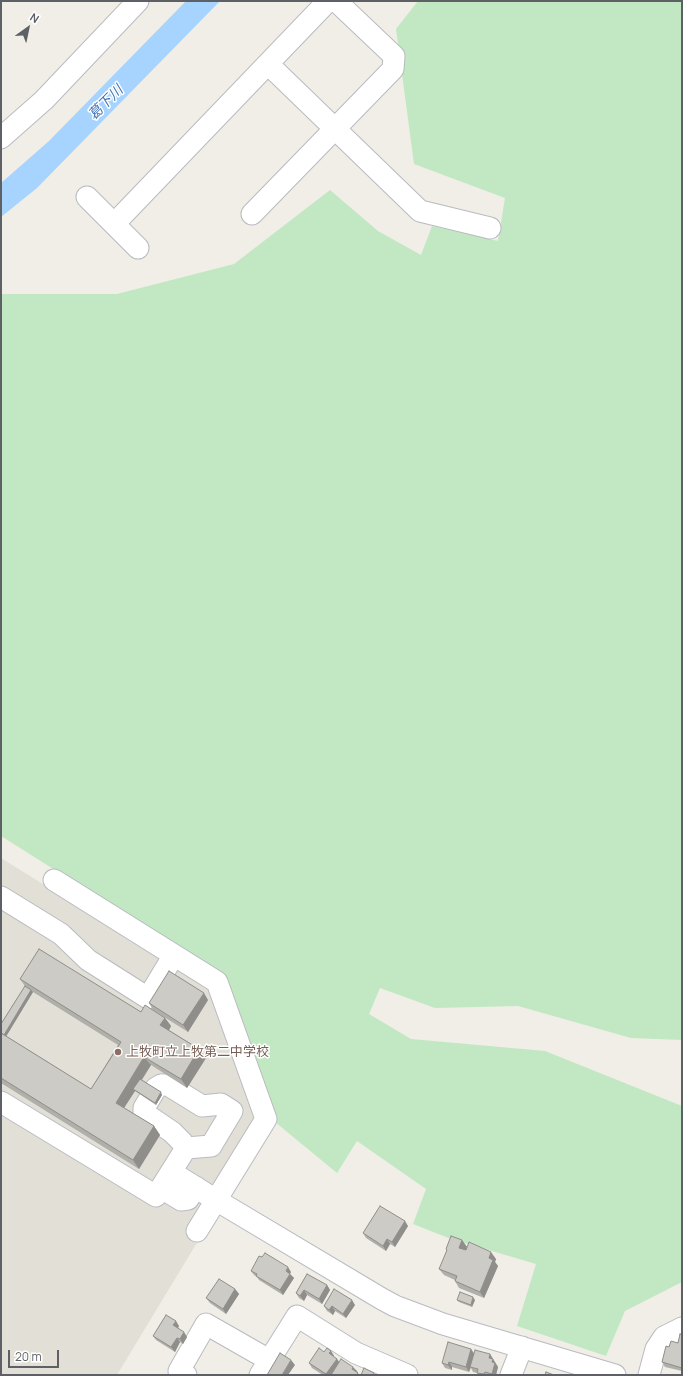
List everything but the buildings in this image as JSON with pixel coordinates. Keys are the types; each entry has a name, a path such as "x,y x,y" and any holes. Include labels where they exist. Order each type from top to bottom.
{"street":[{"path":"1,138 44,100 138,1"},
{"path":"114,224 328,1"},
{"path":"252,214 392,69 394,56 336,1"},
{"path":"268,64 420,212 490,228"},
{"path":"87,197 138,248"},
{"path":"54,880 217,982 266,1119 197,1231"},
{"path":"1,897 61,934 88,960 148,998 174,955"},
{"path":"1,1102 156,1196 186,1148"},
{"path":"166,1180 196,1187 396,1306 443,1324 615,1375"},
{"path":"186,1375 179,1371 206,1324 265,1367 297,1316 356,1353 407,1375"},
{"path":"649,1375 656,1349 664,1338 682,1328"},
{"path":"511,1375 522,1347"}],"shaded area":[{"name":"上牧町立上牧第二中学校","path":"1,858 209,987 259,1117 201,1236 117,1375 1,1375"}],"green space":[{"path":"418,1 682,1 682,1040 631,1038 518,1006 435,1008 380,988 369,1014 411,1039 545,1051 682,1106 682,1282 625,1311 606,1356 517,1326 536,1264 451,1239 413,1224 426,1189 357,1141 337,1173 275,1122 220,974 1,836 1,294 117,294 234,264 330,190 378,231 421,255 432,226 498,241 505,198 414,164 396,29"}],"water":[{"name":"葛下川","path":"186,1 220,1 37,188 1,217 1,183 49,141"}],"place":[{"name":"上牧町立上牧第二中学校","path":"118,1052"}]}
